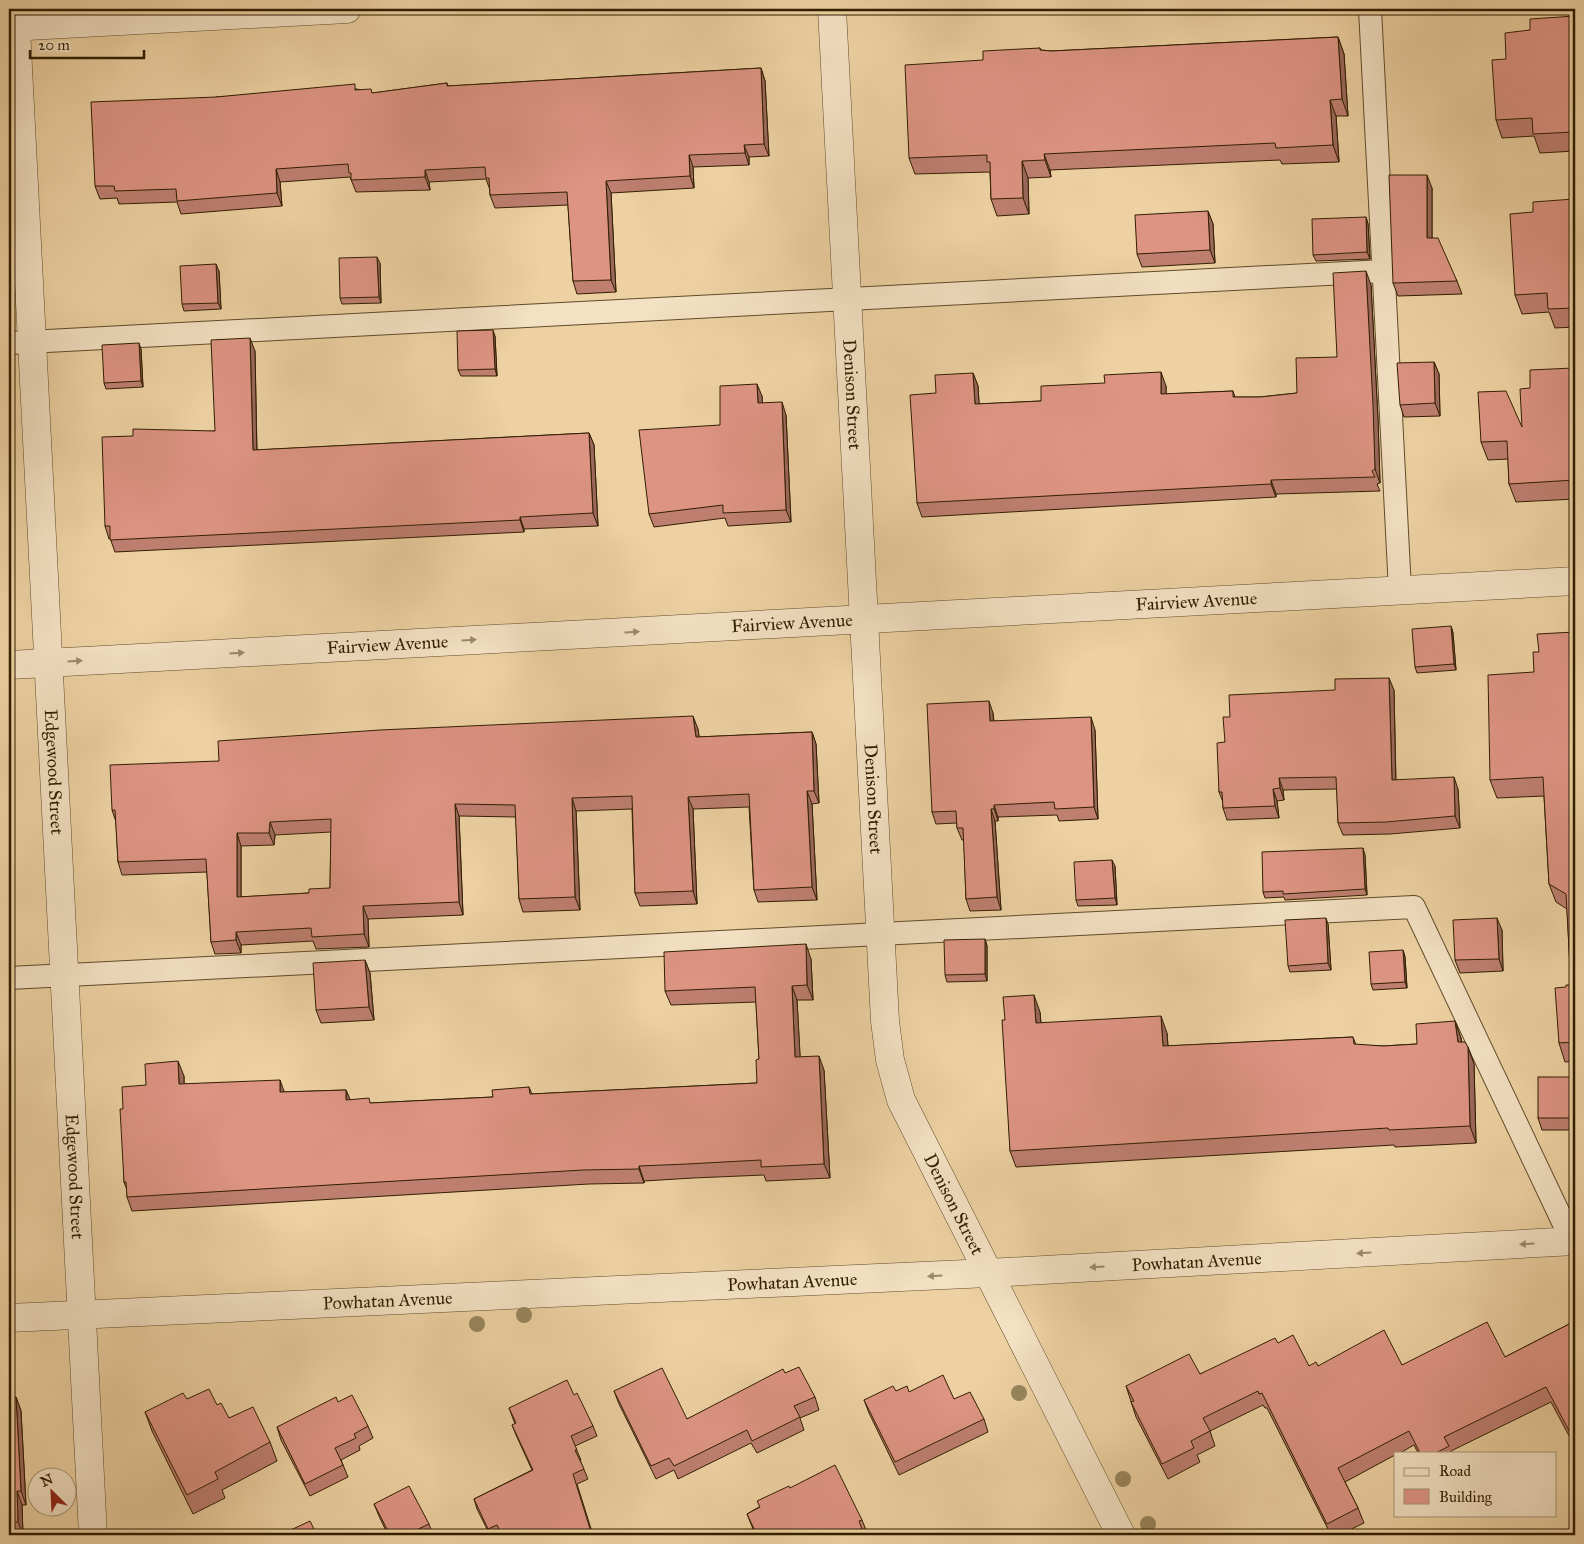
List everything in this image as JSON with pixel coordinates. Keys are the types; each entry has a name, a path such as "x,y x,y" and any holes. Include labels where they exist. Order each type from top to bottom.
{"street":[{"path":"13,21 347,9"},
{"name":"Denison Street","path":"832,9 881,933 889,1050 901,1100 1121,1535"},
{"name":"Edgewood Street","path":"13,21 20,342 49,663 92,1535"},
{"name":"Fairview Avenue","path":"9,665 1575,581"},
{"name":"Powhatan Avenue","path":"9,1318 988,1273 1574,1241"}],"lane":[{"path":"1370,9 1400,590"},
{"path":"20,342 1384,271"},
{"path":"9,978 1414,907 1574,1241"}],"building":[{"path":"1575,16 1575,132 1533,134 1532,118 1496,120 1492,60 1506,59 1505,33 1530,30 1530,19"},
{"path":"1338,37 1342,99 1330,100 1333,145 1276,148 1275,143 1044,154 1045,160 1022,161 1023,198 991,199 990,162 987,162 987,155 909,158 905,65 983,60 983,51 1040,48 1040,50 1051,51"},
{"path":"761,68 764,144 744,145 745,153 689,155 690,176 606,181 611,280 573,281 567,192 490,195 489,178 486,178 485,167 425,170 425,177 351,180 348,164 276,169 277,193 177,201 176,189 115,191 114,186 95,186 91,102 216,97 355,84 355,90 371,89 372,93 447,83 447,86"},
{"path":"1389,175 1427,175 1427,238 1438,238 1457,281 1393,283"},
{"path":"1574,199 1575,308 1548,309 1547,293 1515,295 1510,214 1533,212 1533,202"},
{"path":"1208,211 1210,250 1137,254 1135,215"},
{"path":"1366,217 1367,252 1313,255 1312,219"},
{"path":"377,257 379,297 340,298 339,258"},
{"path":"216,264 218,303 182,304 180,266"},
{"path":"1366,271 1375,469 1372,471 1375,477 1271,480 1271,484 917,503 910,395 936,393 935,375 973,373 975,404 1041,401 1041,386 1105,383 1104,375 1161,372 1161,394 1233,391 1233,397 1260,397 1297,393 1296,358 1337,357 1333,273"},
{"path":"493,330 495,369 458,370 457,331"},
{"path":"250,338 253,450 589,433 593,513 520,517 520,520 110,540 110,526 105,526 102,437 133,436 133,429 215,431 211,340"},
{"path":"139,343 141,381 104,383 102,345"},
{"path":"1434,362 1435,403 1400,405 1397,363"},
{"path":"1573,368 1575,386 1575,480 1509,484 1507,441 1481,442 1478,392 1506,391 1522,427 1520,389 1530,388 1530,370"},
{"path":"757,384 758,403 782,402 786,510 723,513 723,505 649,514 639,430 720,425 720,386"},
{"path":"1451,626 1454,664 1415,667 1412,629"},
{"path":"1575,632 1575,1042 1559,1043 1555,988 1571,985 1566,894 1549,884 1543,777 1490,780 1488,675 1534,672 1533,652 1539,652 1537,634"},
{"path":"1389,678 1392,780 1454,777 1455,816 1386,822 1338,823 1336,777 1279,778 1280,788 1273,789 1275,806 1223,808 1222,792 1219,792 1217,743 1225,742 1223,717 1230,717 1229,695 1335,690 1335,679"},
{"path":"989,701 990,721 1091,717 1094,807 1055,809 1054,802 994,805 994,809 991,809 997,897 966,899 963,828 957,828 956,811 932,812 927,704"},
{"path":"693,716 696,737 812,732 814,791 807,791 812,887 754,890 749,794 688,797 693,891 635,893 632,796 572,798 575,897 519,899 515,805 455,804 459,902 363,906 364,934 312,937 311,928 236,932 236,940 211,942 206,859 118,862 115,810 112,810 110,765 219,761 218,741 380,730","holes":["331,819 330,888 309,889 309,893 237,897 237,833 269,833 270,822"]},
{"path":"1363,848 1365,889 1283,894 1283,891 1263,892 1262,852"},
{"path":"1112,860 1115,898 1076,900 1074,862"},
{"path":"1326,918 1328,963 1288,966 1285,920"},
{"path":"1497,918 1499,959 1455,960 1453,920"},
{"path":"985,939 985,974 945,975 944,940"},
{"path":"806,944 807,985 792,986 795,1057 819,1056 824,1164 761,1167 761,1160 639,1166 639,1169 583,1170 127,1197 126,1182 124,1182 120,1109 123,1109 122,1087 146,1085 145,1064 178,1061 179,1084 280,1080 280,1092 346,1090 346,1100 369,1098 370,1103 493,1097 492,1090 529,1087 530,1094 757,1083 756,1060 759,1059 755,987 665,991 664,952"},
{"path":"1403,950 1405,982 1371,984 1369,952"},
{"path":"365,960 369,1007 316,1010 313,963"},
{"path":"1034,995 1036,1023 1161,1016 1163,1046 1353,1037 1354,1044 1383,1046 1417,1044 1416,1024 1455,1021 1458,1042 1465,1042 1468,1047 1470,1126 1389,1130 1388,1128 1010,1151 1002,1020 1005,1020 1003,997"},
{"path":"1538,1077 1575,1077 1575,1118 1538,1118"},
{"path":"1575,1321 1575,1442 1546,1387 1444,1437 1449,1446 1438,1452 1420,1452 1409,1431 1338,1468 1358,1508 1327,1524 1262,1393 1259,1394 1258,1391 1203,1418 1210,1431 1191,1441 1194,1448 1162,1464 1131,1402 1134,1401 1126,1386 1189,1354 1200,1374 1275,1338 1278,1343 1293,1335 1309,1366 1316,1362 1318,1366 1384,1330 1402,1365 1487,1322 1505,1357"},
{"path":"799,1367 815,1397 794,1406 800,1417 752,1441 747,1430 674,1466 669,1458 651,1466 614,1391 662,1368 687,1419 783,1369 785,1373"},
{"path":"943,1375 954,1399 970,1392 984,1419 895,1462 864,1400 893,1386 896,1391 907,1386 909,1392"},
{"path":"567,1380 574,1395 577,1393 593,1426 571,1436 584,1469 573,1474 592,1535 502,1535 497,1525 488,1529 474,1499 533,1470 512,1425 516,1423 509,1408"},
{"path":"209,1389 217,1405 221,1403 229,1418 253,1407 270,1442 215,1472 218,1479 187,1495 145,1412 183,1393 187,1399"},
{"path":"352,1395 368,1426 354,1434 356,1438 335,1448 343,1465 305,1484 277,1427 336,1397 338,1402"},
{"path":"9,1397 16,1397 21,1491 17,1491 18,1522 9,1522"},
{"path":"835,1465 862,1520 859,1521 862,1529 849,1535 753,1535 756,1533 747,1514 760,1507 757,1501 789,1486 790,1488"},
{"path":"409,1486 429,1524 406,1535 390,1535 374,1504"},
{"path":"310,1521 317,1535 280,1535"}]}
